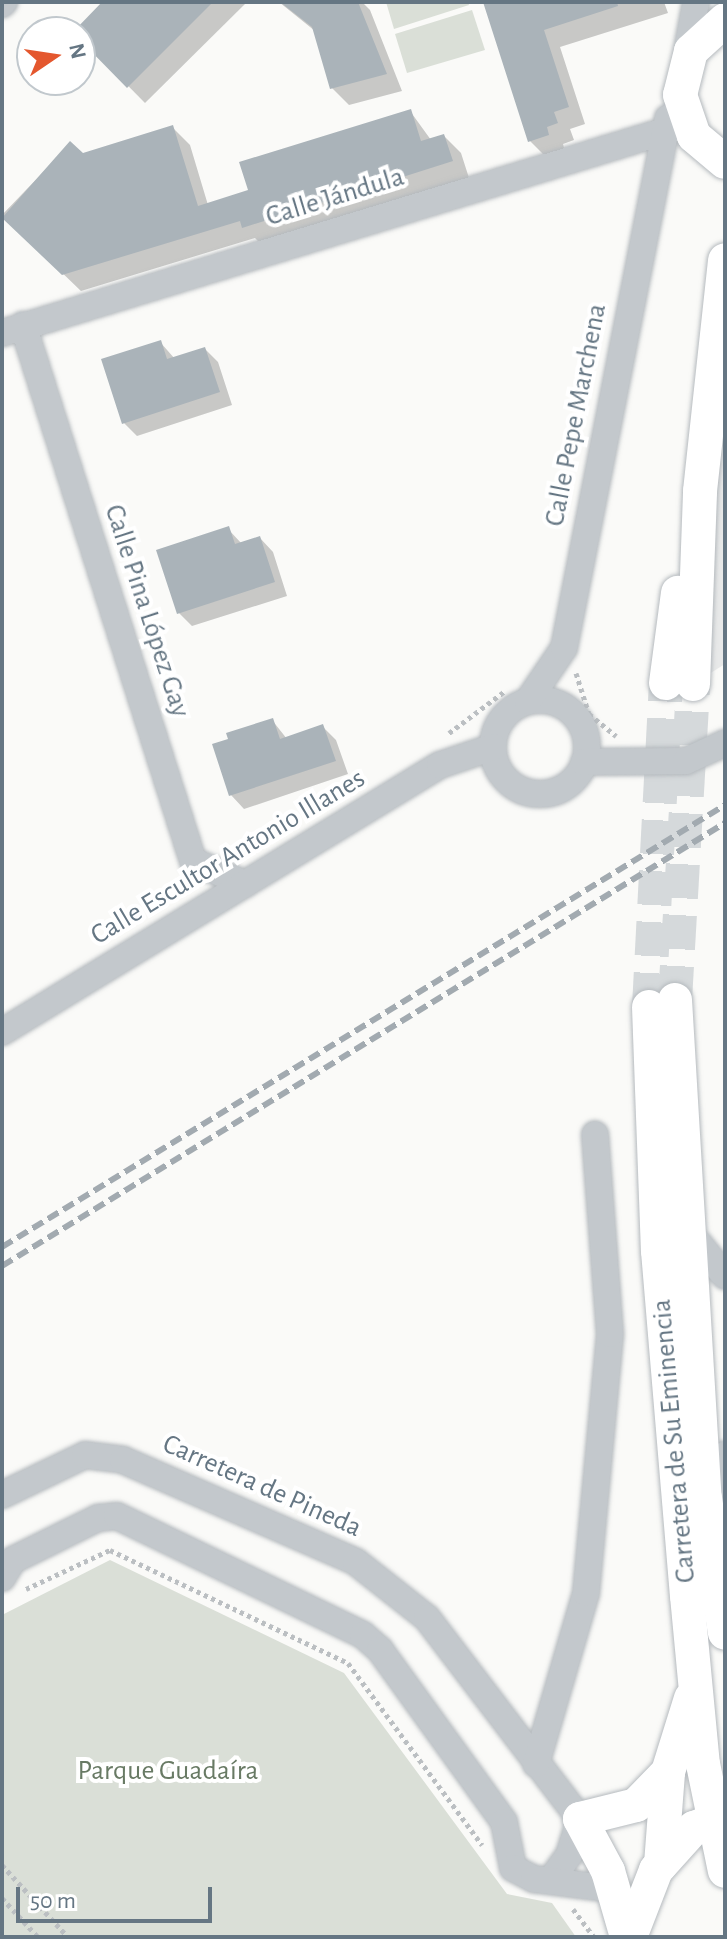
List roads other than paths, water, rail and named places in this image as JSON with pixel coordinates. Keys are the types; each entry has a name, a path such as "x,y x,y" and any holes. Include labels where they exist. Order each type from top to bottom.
{"main road":[{"path":"725,20 700,39 683,72 676,128 725,162"},
{"path":"680,683 725,260"},
{"name":"Carretera de Su Eminencia","path":"725,1633 713,1553 686,1229 662,1004 658,1251 703,1764 720,1818 725,1871"},
{"path":"628,1937 658,1867 668,1772 696,1682"},
{"path":"580,1819 636,1805 668,1772"},
{"path":"658,1867 694,1828 720,1818"},
{"path":"580,1819 611,1845 658,1867"},
{"path":"580,1819 613,1889 628,1937"}],"street":[{"path":"683,72 696,2"},
{"name":"Calle Jándula","path":"12,329 676,128"},
{"name":"Calle Pepe Marchena","path":"528,701 564,648 676,128"},
{"name":"Calle Pina López Gay","path":"12,329 193,861 245,884"},
{"path":"528,701 548,701 571,711 586,738 584,762 560,789 529,792 503,776 493,747 503,718 528,701"},
{"path":"584,762 686,761 725,743"},
{"name":"Calle Escultor Antonio Illanes","path":"2,1032 440,765 493,747"},
{"path":"536,1764 586,1593 610,1334 595,1135"},
{"path":"686,1229 725,1276"},
{"name":"Carretera de Pineda","path":"2,1495 85,1455 123,1460 356,1562 427,1618 580,1819"},
{"path":"713,1553 725,1455"},
{"path":"9,1586 13,1560 98,1518 117,1516 363,1635 380,1650 504,1822 513,1868 559,1887 613,1889"},
{"path":"559,1887 580,1819"}],"tunnel":[{"path":"649,1007 666,683"},
{"path":"675,1000 693,684"}],"railway":[{"path":"2,1247 725,805"},
{"path":"2,1266 725,823"}],"park label":[{"name":"Parque Guadaíra","path":"168,1771"}]}
